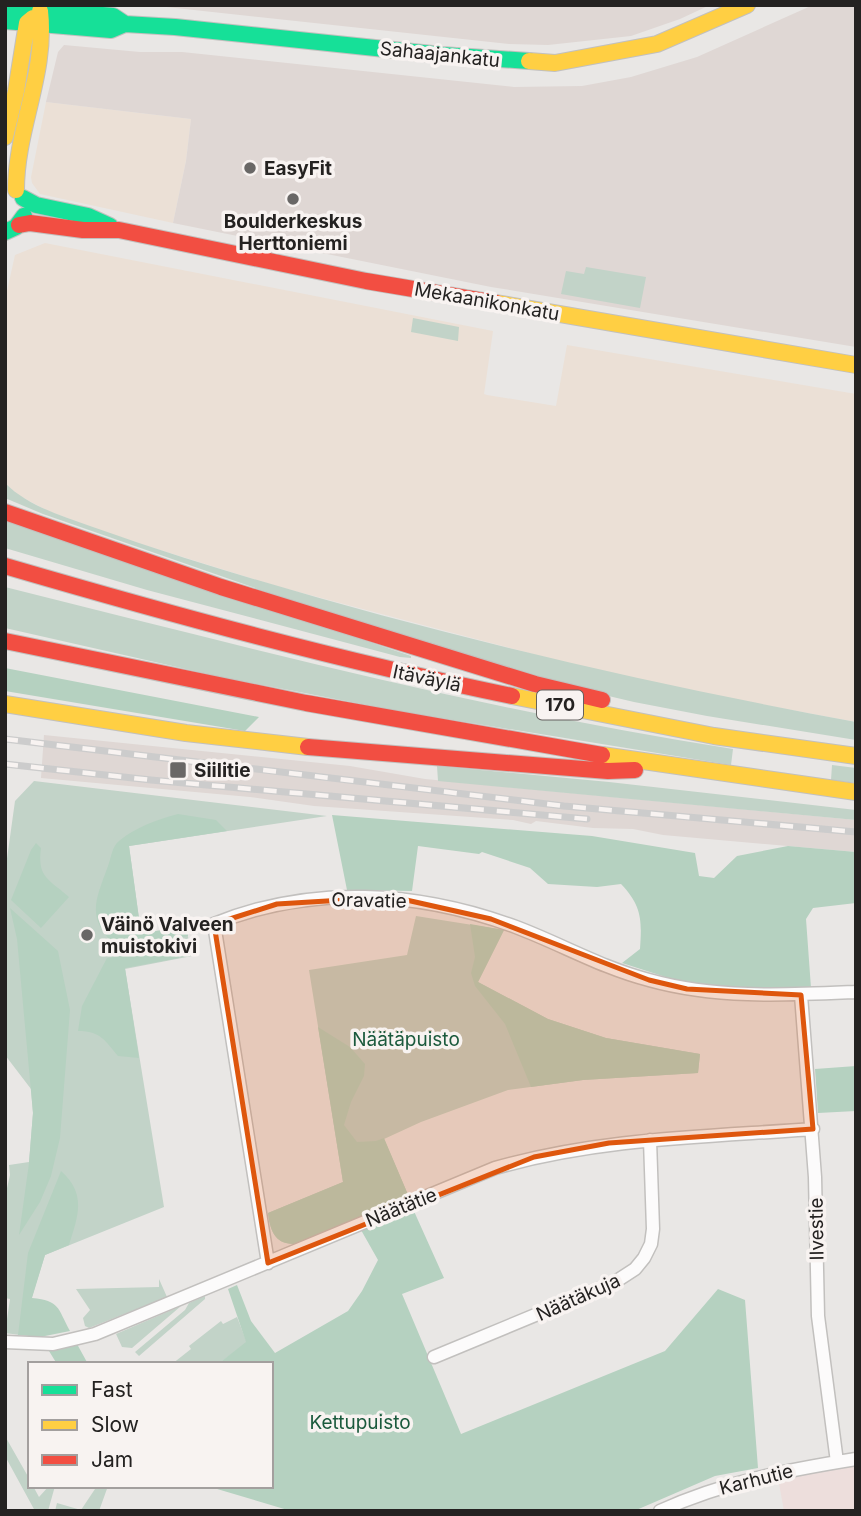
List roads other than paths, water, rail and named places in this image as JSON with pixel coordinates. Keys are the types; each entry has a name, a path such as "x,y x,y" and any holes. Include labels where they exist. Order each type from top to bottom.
{"main road":[{"name":"Sahaajankatu","path":"5,21 36,20 111,30 125,24 442,55 555,63 657,44 747,5"},
{"name":"Sahaajankatu","path":"5,6 36,20"},
{"name":"Sahaajankatu","path":"36,20 58,8 113,16 125,24"},
{"path":"5,137 36,20"},
{"path":"10,231 25,210 15,191 17,164 42,55 36,20"},
{"name":"Mekaanikonkatu","path":"15,191 36,205 88,216 119,230"},
{"name":"Mekaanikonkatu","path":"10,231 30,223 83,230 119,230 366,281 856,365"},
{"path":"5,512 221,587 535,684 614,703 715,736"},
{"name":"Itäväylä","path":"5,566 190,620 392,671 715,736 856,756"},
{"name":"170","path":"5,641 388,718 687,769 856,792"},
{"path":"5,653 68,655"},
{"path":"5,704 187,733 321,749 608,771 687,769"}],"street":[{"name":"Oravatie","path":"268,1263 214,924 244,912 277,904 346,897 393,897 466,911 519,929 607,967 687,989 801,995 856,992"},
{"name":"Ilvestie","path":"801,995 813,1129 818,1316 837,1462"},
{"name":"Näätätie","path":"5,1342 53,1344 75,1341 495,1168 575,1148 813,1129"},
{"name":"Näätäkuja","path":"434,1357 592,1293 635,1269 651,1244 653,1229 650,1140"},
{"name":"Karhutie","path":"660,1511 721,1487 790,1469 856,1459"}],"railway":[{"path":"5,739 564,806 856,832"},
{"path":"5,764 151,780 587,819"}],"place":[{"name":"EasyFit","path":"250,168"},
{"name":"Boulderkeskus Herttoniemi","path":"293,199"},
{"name":"Siilitie","path":"178,770"},
{"name":"Väinö Valveen muistokivi","path":"87,935"}],"park label":[{"name":"Näätäpuisto","path":"406,1039"},
{"name":"Kettupuisto","path":"360,1422"}]}
